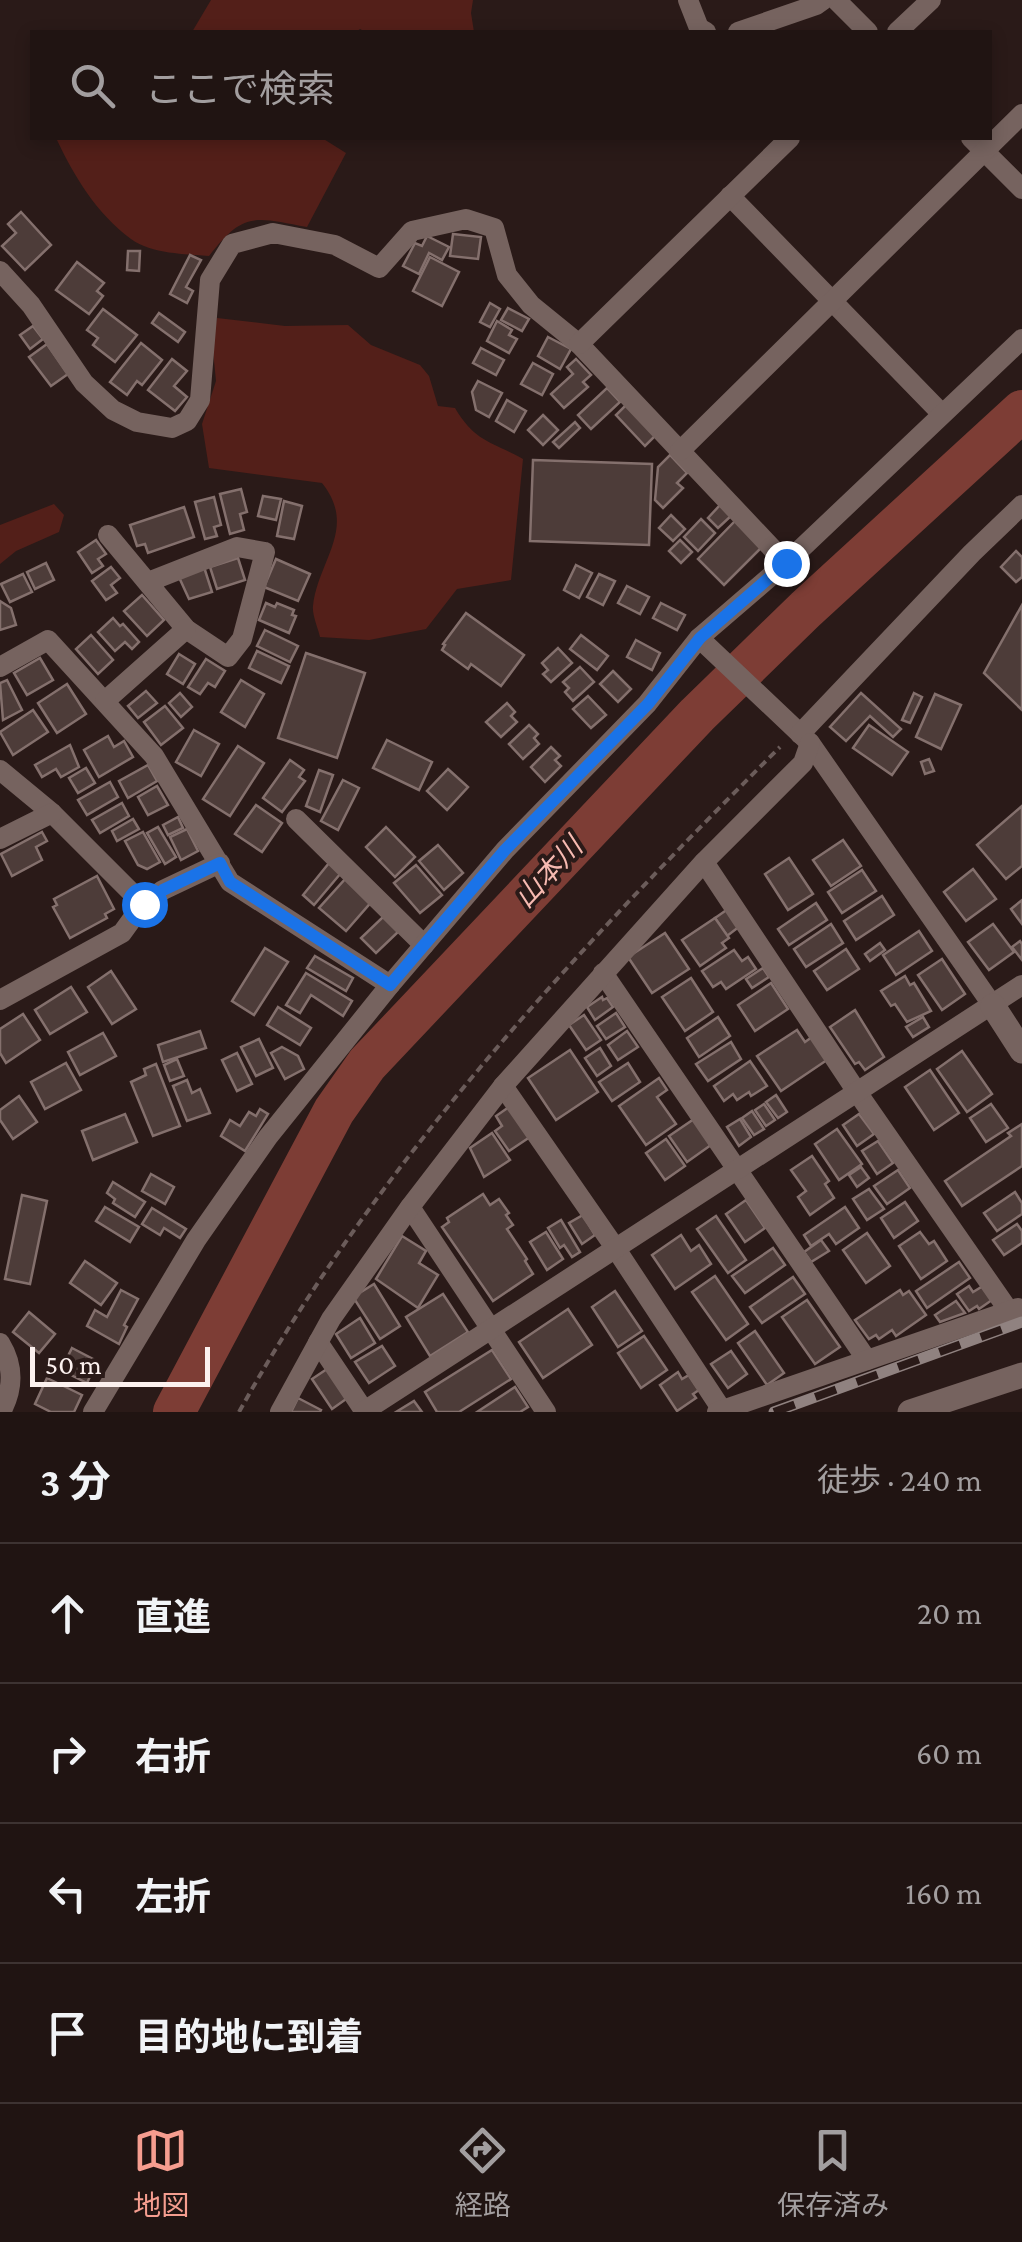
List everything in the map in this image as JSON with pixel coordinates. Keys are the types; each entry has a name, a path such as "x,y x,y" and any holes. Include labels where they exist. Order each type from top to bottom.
{"street":[{"path":"688,0 702,30"},
{"path":"744,30 823,0"},
{"path":"836,0 866,30"},
{"path":"899,30 930,0"},
{"path":"992,134 1022,114"},
{"path":"579,344 788,140"},
{"path":"680,451 833,300 977,144 1022,190"},
{"path":"730,196 942,414"},
{"path":"4,283 31,305 84,383 114,410 137,422 172,428 187,421 200,400 210,280 232,244 273,233 335,245 379,268 412,231 466,219 494,228 507,276 532,305 579,344 786,563"},
{"path":"93,1412 196,1240 268,1137 505,850 704,643 1022,339"},
{"path":"280,1412 318,1342 410,1207 503,1086 704,862 802,763 801,734 1022,504"},
{"path":"108,535 186,629 228,657 242,640 264,552 236,546 148,582"},
{"path":"105,702 186,629"},
{"path":"0,667 48,640 154,756 230,882 390,985"},
{"path":"704,643 801,734 1022,1051"},
{"path":"0,770 52,812 144,904"},
{"path":"0,838 52,812"},
{"path":"296,819 424,945"},
{"path":"503,1086 616,1248 720,1411 1016,1309 857,1092 704,862"},
{"path":"0,1000 122,933 144,904 163,890 220,863"},
{"path":"603,973 866,1360"},
{"path":"318,1342 364,1412 1022,985"},
{"path":"410,1207 546,1412"},
{"path":"0,1343 10,1358 12,1383 1,1412"},
{"path":"910,1412 1022,1375"}],"shaded area":[{"path":"211,0 473,0 474,30 193,30"},
{"path":"57,140 325,140 346,153 307,227 251,221 232,231 209,256 159,250 131,239 107,218 70,166"},
{"path":"217,318 285,326 348,325 371,345 420,365 429,376 438,406 455,408 477,434 523,459 511,580 457,589 426,629 369,640 320,637 313,606 336,530 332,499 322,483 209,468 202,424 216,381 212,340"},
{"path":"54,504 64,515 59,532 16,551 0,564 0,525"}],"building":[{"path":"21,212 51,245 25,270 2,246 16,233 8,224"},
{"path":"453,234 481,237 478,259 450,256"},
{"path":"427,236 449,247 442,260 429,253 419,274 403,266 415,243 422,246"},
{"path":"128,251 140,251 139,271 127,270"},
{"path":"190,255 201,260 186,287 193,291 187,303 170,294"},
{"path":"430,257 459,272 442,306 413,291"},
{"path":"77,262 104,283 97,291 103,296 89,314 56,290"},
{"path":"490,303 500,309 490,327 480,322"},
{"path":"508,308 529,319 522,331 501,320"},
{"path":"103,309 137,335 115,362 93,345 98,338 87,330"},
{"path":"159,313 185,332 178,342 152,323"},
{"path":"497,321 512,330 509,335 517,339 509,353 487,341"},
{"path":"33,326 43,339 30,349 20,335"},
{"path":"548,337 571,349 560,369 538,356"},
{"path":"141,343 162,360 142,385 137,381 127,395 110,382"},
{"path":"47,344 68,374 51,386 29,357"},
{"path":"481,348 504,360 496,375 473,363"},
{"path":"172,359 187,371 174,386 187,397 175,411 148,390"},
{"path":"576,359 591,375 583,382 588,387 564,408 551,394 573,374 567,367"},
{"path":"533,363 553,374 542,395 521,384"},
{"path":"478,381 502,393 489,417 476,410 472,392"},
{"path":"607,388 620,402 591,429 578,415"},
{"path":"507,400 526,411 514,432 496,421"},
{"path":"628,403 657,434 645,446 616,415"},
{"path":"543,415 558,430 543,445 528,430"},
{"path":"575,422 580,428 559,448 553,442"},
{"path":"670,455 687,473 677,483 683,488 663,508 655,500 658,467"},
{"path":"533,460 652,464 649,545 530,541"},
{"path":"241,489 247,512 240,514 244,530 230,534 220,494"},
{"path":"263,496 281,499 276,520 258,516"},
{"path":"214,497 221,525 214,527 217,536 205,539 195,502"},
{"path":"284,501 302,506 294,539 277,536"},
{"path":"720,505 731,516 718,528 708,518"},
{"path":"184,507 194,537 148,553 145,544 137,546 130,525"},
{"path":"671,515 685,529 673,541 659,528"},
{"path":"701,519 715,533 698,551 684,537"},
{"path":"736,520 763,546 724,585 698,559"},
{"path":"96,540 106,554 98,559 103,566 92,573 78,552"},
{"path":"680,540 692,552 681,563 669,551"},
{"path":"1016,551 1022,557 1022,577 1016,582 1001,567"},
{"path":"238,558 245,580 217,589 210,567"},
{"path":"276,559 310,574 298,601 264,587"},
{"path":"46,563 54,580 35,589 27,572"},
{"path":"576,565 592,573 579,598 564,590"},
{"path":"111,567 120,578 111,585 117,593 106,600 92,581"},
{"path":"204,567 212,592 189,599 178,575"},
{"path":"23,574 32,592 10,602 1,584"},
{"path":"599,574 615,581 603,605 587,597"},
{"path":"627,586 649,597 640,614 618,603"},
{"path":"142,595 164,620 147,636 124,611"},
{"path":"0,601 11,608 16,625 0,630"},
{"path":"266,603 294,610 292,615 296,616 289,633 259,620"},
{"path":"661,603 685,615 677,630 653,618"},
{"path":"1022,605 1022,710 984,673"},
{"path":"466,613 524,655 501,686 471,664 468,669 442,650"},
{"path":"113,618 139,642 132,649 125,642 115,651 98,632"},
{"path":"265,630 298,646 290,662 257,646"},
{"path":"91,635 113,660 98,674 76,649"},
{"path":"581,635 608,656 597,670 570,649"},
{"path":"636,640 660,653 652,670 627,657"},
{"path":"558,648 572,663 551,682 543,674 548,670 542,663"},
{"path":"257,651 289,666 281,683 249,668"},
{"path":"306,653 365,673 337,758 278,738"},
{"path":"179,654 195,664 183,684 167,674"},
{"path":"40,658 53,680 27,695 14,673"},
{"path":"206,659 225,671 215,687 208,683 200,694 188,687"},
{"path":"580,667 594,682 573,701 563,682"},
{"path":"613,671 631,689 618,702 600,684"},
{"path":"7,680 22,710 3,720 0,683"},
{"path":"241,680 264,694 245,727 221,712"},
{"path":"67,684 86,714 57,733 38,703"},
{"path":"146,691 157,703 138,718 128,706"},
{"path":"180,693 192,707 181,717 169,703"},
{"path":"861,693 901,729 893,737 870,716 846,741 830,727"},
{"path":"914,693 922,697 910,723 902,720"},
{"path":"935,694 961,705 941,749 916,737"},
{"path":"588,696 606,715 591,728 573,709"},
{"path":"507,703 517,722 501,737 486,722"},
{"path":"165,706 183,728 161,745 144,722"},
{"path":"33,710 48,732 13,755 0,732"},
{"path":"529,725 538,734 534,738 539,744 523,759 509,744"},
{"path":"869,725 908,752 892,775 853,748"},
{"path":"194,730 219,744 201,776 176,762"},
{"path":"108,736 114,747 124,741 133,757 99,777 84,750"},
{"path":"387,740 432,762 419,790 373,768"},
{"path":"70,745 79,767 61,777 56,769 42,777 35,765"},
{"path":"238,746 264,763 230,816 203,799"},
{"path":"551,747 560,756 555,760 561,766 545,782 531,767"},
{"path":"929,759 934,771 925,774 921,762"},
{"path":"290,760 304,770 299,777 305,781 282,812 263,798"},
{"path":"148,765 157,781 128,798 119,781"},
{"path":"86,768 95,783 78,793 69,778"},
{"path":"448,769 468,787 447,810 427,791"},
{"path":"319,770 333,775 320,812 306,806"},
{"path":"343,780 359,788 338,830 321,821"},
{"path":"110,782 118,797 87,815 78,800"},
{"path":"157,786 168,805 148,815 138,797"},
{"path":"122,803 129,816 100,833 92,820"},
{"path":"256,805 282,823 262,852 235,834"},
{"path":"1022,806 1022,866 1006,879 977,845"},
{"path":"178,817 183,828 168,835 163,825"},
{"path":"133,819 139,829 117,841 112,831"},
{"path":"158,827 176,857 165,864 147,833"},
{"path":"386,827 415,857 395,877 366,847"},
{"path":"187,829 198,851 181,860 170,837"},
{"path":"42,832 47,841 36,847 42,860 12,876 1,854"},
{"path":"143,832 160,862 147,869 138,865 125,841"},
{"path":"843,840 861,866 831,886 813,860"},
{"path":"438,845 463,873 444,890 419,861"},
{"path":"789,858 813,894 788,910 765,874"},
{"path":"329,863 341,873 314,905 303,895"},
{"path":"416,865 442,895 420,913 394,883"},
{"path":"973,869 996,899 966,921 944,892"},
{"path":"862,870 876,891 842,913 828,892"},
{"path":"97,876 114,909 105,914 107,918 70,938 53,907 57,905 54,899"},
{"path":"347,877 373,900 346,931 319,908"},
{"path":"882,896 894,915 856,940 844,921"},
{"path":"1022,900 1022,924 1011,909"},
{"path":"816,903 827,920 789,945 778,929"},
{"path":"728,909 740,926 727,936 715,918"},
{"path":"383,917 398,932 376,953 361,938"},
{"path":"715,918 729,938 722,943 726,948 700,966 682,940"},
{"path":"831,924 843,943 806,967 794,949"},
{"path":"993,924 1014,952 989,970 968,942"},
{"path":"919,931 932,951 896,975 883,955"},
{"path":"665,933 689,969 652,993 628,957"},
{"path":"1020,941 1022,944 1022,960 1012,947"},
{"path":"880,943 885,950 870,961 865,954"},
{"path":"265,948 288,962 254,1015 232,1001"},
{"path":"846,949 859,969 827,990 814,971"},
{"path":"734,950 742,961 748,957 756,969 726,989 721,982 713,987 702,971"},
{"path":"315,956 353,978 346,991 307,968"},
{"path":"942,959 965,994 942,1010 918,975"},
{"path":"763,968 769,977 752,988 746,979"},
{"path":"111,971 136,1009 112,1024 88,987"},
{"path":"306,973 352,1001 343,1016 311,995 300,1013 286,1005"},
{"path":"905,976 910,985 914,983 931,1011 907,1022 881,991"},
{"path":"691,978 713,1012 685,1031 662,997"},
{"path":"771,983 788,1009 755,1031 738,1005"},
{"path":"71,987 87,1012 50,1034 35,1010"},
{"path":"602,997 613,1007 595,1020 587,1007"},
{"path":"278,1007 311,1028 300,1045 267,1025"},
{"path":"855,1010 884,1057 865,1070 859,1062 855,1064 830,1027"},
{"path":"616,1013 625,1027 606,1039 597,1026"},
{"path":"23,1014 40,1040 6,1063 0,1053 0,1029"},
{"path":"584,1015 601,1040 586,1050 569,1025"},
{"path":"718,1017 730,1036 699,1057 687,1038"},
{"path":"923,1017 929,1027 913,1037 906,1027"},
{"path":"797,1030 805,1042 812,1037 827,1060 781,1091 757,1056"},
{"path":"200,1031 206,1048 163,1062 158,1045"},
{"path":"627,1031 638,1047 618,1060 608,1045"},
{"path":"103,1033 116,1056 80,1075 68,1052"},
{"path":"259,1039 273,1068 256,1076 241,1047"},
{"path":"731,1042 741,1059 708,1081 696,1064"},
{"path":"282,1047 298,1056 304,1069 285,1079 271,1053"},
{"path":"600,1048 611,1066 597,1076 585,1058"},
{"path":"570,1050 598,1092 556,1120 528,1078"},
{"path":"962,1051 992,1094 967,1112 937,1069"},
{"path":"237,1053 252,1084 237,1091 222,1060"},
{"path":"177,1059 184,1076 170,1081 164,1065"},
{"path":"750,1061 767,1086 751,1096 749,1092 737,1100 733,1094 724,1101 714,1086"},
{"path":"66,1063 81,1090 45,1109 31,1082"},
{"path":"628,1063 640,1082 612,1101 599,1082"},
{"path":"156,1064 180,1126 153,1136 131,1082 146,1075 144,1069"},
{"path":"930,1070 959,1113 934,1130 905,1087"},
{"path":"659,1078 667,1090 657,1097 676,1124 646,1145 619,1106"},
{"path":"187,1080 192,1093 200,1089 210,1113 187,1121 173,1086"},
{"path":"776,1095 787,1112 778,1118 766,1102"},
{"path":"19,1096 37,1122 13,1139 0,1120 0,1110"},
{"path":"764,1104 775,1120 766,1126 755,1110"},
{"path":"991,1104 1008,1128 986,1142 970,1118"},
{"path":"509,1107 530,1137 509,1151 495,1131 502,1126 496,1116"},
{"path":"260,1109 268,1114 245,1151 221,1136 230,1120 240,1126 249,1112 256,1116"},
{"path":"752,1111 764,1129 754,1135 742,1118"},
{"path":"125,1114 137,1142 93,1160 82,1131"},
{"path":"859,1114 874,1134 857,1146 843,1125"},
{"path":"694,1119 711,1145 687,1162 669,1136"},
{"path":"740,1119 751,1137 739,1146 727,1127"},
{"path":"1022,1124 1022,1166 962,1206 945,1181 1011,1136 1008,1133"},
{"path":"837,1129 862,1164 839,1180 815,1144"},
{"path":"492,1133 510,1160 484,1177 470,1148"},
{"path":"666,1139 685,1166 665,1180 646,1153"},
{"path":"878,1141 893,1163 877,1174 862,1151"},
{"path":"812,1156 829,1181 825,1184 834,1198 810,1215 798,1197 806,1191 791,1170"},
{"path":"861,1167 869,1178 857,1187 849,1175"},
{"path":"898,1170 910,1188 887,1204 874,1186"},
{"path":"151,1174 174,1187 165,1204 142,1191"},
{"path":"113,1182 145,1202 135,1217 113,1203 115,1199 107,1193"},
{"path":"869,1189 884,1209 867,1220 853,1199"},
{"path":"1015,1192 1022,1203 1022,1214 997,1231 984,1213"},
{"path":"483,1194 490,1205 499,1199 509,1213 506,1215 513,1225 507,1229 533,1274 493,1301 442,1227 449,1222 447,1218"},
{"path":"22,1195 47,1201 30,1284 5,1279"},
{"path":"746,1200 765,1228 745,1242 726,1214"},
{"path":"905,1202 918,1221 894,1238 881,1218"},
{"path":"105,1207 139,1227 130,1242 96,1221"},
{"path":"845,1207 859,1228 836,1244 829,1234 811,1246 804,1235"},
{"path":"152,1208 186,1229 180,1238 164,1228 160,1235 142,1224"},
{"path":"583,1215 595,1235 582,1244 569,1223"},
{"path":"716,1216 746,1260 728,1273 697,1229"},
{"path":"561,1220 580,1252 572,1257 564,1245 560,1248 548,1228"},
{"path":"1017,1224 1022,1231 1022,1243 1004,1255 993,1240"},
{"path":"546,1232 563,1259 547,1270 530,1242"},
{"path":"920,1232 929,1244 934,1241 947,1261 921,1279 899,1246"},
{"path":"867,1233 890,1266 866,1283 843,1250"},
{"path":"681,1235 691,1251 699,1245 711,1264 675,1289 652,1255"},
{"path":"402,1236 426,1251 419,1263 438,1275 418,1308 376,1279"},
{"path":"821,1240 829,1251 811,1262 804,1252"},
{"path":"773,1248 785,1265 745,1293 732,1276"},
{"path":"85,1261 117,1283 101,1305 70,1283"},
{"path":"959,1262 970,1278 927,1308 916,1291"},
{"path":"715,1276 748,1324 726,1340 692,1292"},
{"path":"793,1277 805,1294 762,1323 750,1307"},
{"path":"374,1284 400,1326 380,1339 353,1297"},
{"path":"969,1286 973,1292 983,1286 992,1300 969,1311 957,1294"},
{"path":"121,1290 138,1299 119,1344 87,1326 95,1310 107,1317"},
{"path":"900,1290 903,1295 909,1291 926,1315 896,1336 892,1330 879,1339 876,1335 869,1339 855,1320"},
{"path":"615,1291 642,1331 618,1347 592,1307"},
{"path":"443,1294 468,1332 430,1356 406,1317"},
{"path":"807,1300 840,1347 815,1364 782,1317"},
{"path":"956,1301 965,1313 940,1322 935,1315"},
{"path":"568,1309 592,1345 543,1378 519,1342"},
{"path":"29,1312 55,1334 39,1353 13,1332"},
{"path":"360,1318 375,1343 351,1358 336,1334"},
{"path":"755,1331 784,1373 767,1385 738,1343"},
{"path":"644,1336 667,1370 641,1388 618,1353"},
{"path":"382,1346 395,1366 369,1383 355,1362"},
{"path":"72,1348 97,1361 87,1383 61,1370"},
{"path":"492,1350 511,1379 459,1412 437,1412 425,1392"},
{"path":"731,1351 747,1374 728,1388 711,1364"},
{"path":"330,1367 349,1397 332,1409 312,1379"},
{"path":"678,1372 682,1379 689,1375 699,1390 693,1394 696,1398 677,1411 660,1385"},
{"path":"47,1378 82,1395 74,1412 51,1412 35,1404"},
{"path":"515,1387 528,1407 520,1412 477,1412"},
{"path":"298,1398 321,1410 320,1412 291,1412"},
{"path":"414,1401 422,1412 396,1412"}],"waterway":[{"name":"山本川","path":"174,1412 334,1111 367,1064 697,715 1022,411"}],"railway":[{"path":"774,1412 1022,1322"}],"route":[{"path":"144,904 163,890 220,863 230,882 390,985 505,850 648,704 700,638 786,563"}]}
